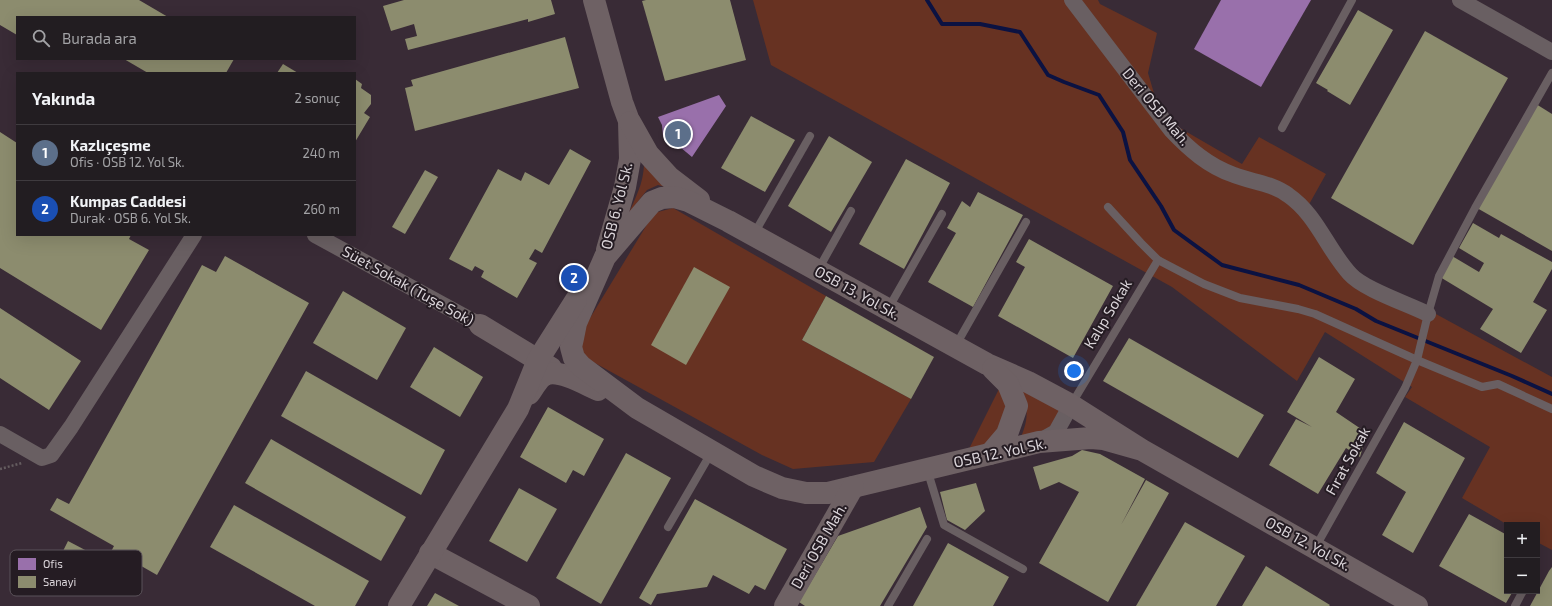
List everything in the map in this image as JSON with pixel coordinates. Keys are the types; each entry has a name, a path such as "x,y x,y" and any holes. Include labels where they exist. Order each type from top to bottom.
{"main road":[{"name":"OSB 6. Yol Sk.","path":"518,409 530,363 557,330 605,257 625,187 630,159 629,122 622,102 594,0"},
{"path":"629,122 648,154 668,177 728,221"},
{"path":"637,408 581,366 574,358 571,347 576,323 605,257 644,210 652,202 662,198 674,197 688,201 728,221"},
{"name":"OSB 13. Yol Sk.","path":"728,221 987,364"},
{"path":"480,325 530,363 563,375 637,408"},
{"path":"480,325 533,342 543,340 557,330"},
{"path":"987,364 1028,382 1071,405 1142,450"},
{"path":"987,364 1008,384 1017,406 1007,434 990,454"},
{"path":"399,606 518,409 542,377 550,373 563,375"},
{"name":"OSB 12. Yol Sk.","path":"637,408 711,453 754,476 782,488 806,493 828,493 1039,442 1097,439 1142,450 1417,606"},
{"name":"Deri OSB Mah.","path":"785,606 853,487"},
{"path":"430,553 529,606"}],"street":[{"name":"Deri OSB Mah.","path":"1072,0 1170,130 1187,147 1217,168 1234,176 1273,186 1288,195 1301,206 1312,219 1345,268 1354,278 1427,318"},
{"path":"1460,0 1552,52"},
{"path":"0,434 42,458 51,455 71,427 193,236"},
{"name":"Süet Sokak (Tuşe Sok)","path":"316,236 480,325"},
{"path":"1039,442 1056,432 1071,405"}],"lane":[{"path":"1282,128 1352,0"},
{"name":"Fırat Sokak","path":"1315,548 1405,388 1417,360 1439,276 1552,73"},
{"path":"754,234 810,136"},
{"path":"1108,207 1158,260 1204,284 1240,298 1316,314 1417,360 1482,387 1498,384 1552,409"},
{"path":"817,271 851,211"},
{"path":"888,310 942,214"},
{"path":"956,346 1026,222"},
{"name":"Kalıp Sokak","path":"1071,405 1158,260"},
{"path":"668,527 711,453"},
{"path":"927,469 944,525 1023,570"},
{"path":"888,606 927,539"},
{"path":"1514,606 1521,594"}],"shaded area":[{"path":"0,0 1552,0 1552,606 0,606"},
{"path":"753,0 1098,0 1100,4 1157,33 1148,73 1161,117 1242,164 1259,137 1326,174 1307,208 1349,270 1412,301 1552,377 1552,550 1540,544 1540,522 1504,523 1462,498 1490,447 1405,397 1412,387 1325,332 1297,381 1172,287 771,65"},
{"path":"644,154 676,190 658,185 647,190 629,213 642,178"},
{"path":"673,208 826,296 802,340 911,399 874,462 793,469 762,455 584,357 576,341 654,213"},
{"path":"1019,385 1062,409 1055,427 1020,440 1027,412"},
{"path":"999,389 1009,415 990,444 968,451"}],"building: Ofis":[{"path":"1221,0 1311,0 1261,87 1194,49"},
{"path":"719,95 726,106 692,157 680,147 670,144 663,136 662,125 658,117"}],"building: Sanayi":[{"path":"0,0 139,0 166,16 16,16 16,34 0,25"},
{"path":"404,0 551,0 555,14 528,22 528,19 408,50 405,39 417,36 414,24 391,31 383,6"},
{"path":"730,0 746,60 665,81 642,1"},
{"path":"1358,10 1393,30 1350,105 1316,83"},
{"path":"1425,31 1508,78 1413,245 1331,198"},
{"path":"565,37 579,88 415,131 405,88 413,86 411,80"},
{"path":"126,60 233,60 227,72 146,72"},
{"path":"283,64 296,72 278,72"},
{"path":"356,80 362,84 361,88 371,95 371,104 364,113 370,117 356,140"},
{"path":"1536,104 1552,114 1552,251 1477,208"},
{"path":"751,116 795,140 765,192 721,168"},
{"path":"0,132 16,142 16,236 130,236 129,239 149,250 101,330 0,268"},
{"path":"829,136 872,162 831,232 788,206"},
{"path":"570,149 591,161 542,253 535,249 529,259 537,263 517,298 481,277 484,271 475,266 472,271 449,259 498,169 521,181 525,172 549,185"},
{"path":"906,159 950,183 904,269 859,244"},
{"path":"425,170 438,177 405,234 392,227"},
{"path":"978,192 1023,215 973,307 928,282 956,233 947,228 962,201 970,207"},
{"path":"1473,223 1499,238 1501,234 1552,262 1552,269 1533,302 1547,310 1521,353 1480,329 1493,309 1440,277 1452,256 1479,272 1484,263 1459,248"},
{"path":"1029,239 1113,286 1073,358 998,316 1025,267 1016,262"},
{"path":"225,256 309,303 157,575 142,566 142,550 112,550 114,546 50,510 57,498 69,504 202,265 216,272"},
{"path":"694,267 730,287 686,365 651,345"},
{"path":"343,291 406,328 377,380 313,343"},
{"path":"826,296 934,357 911,399 802,340"},
{"path":"0,308 81,361 49,410 0,378"},
{"path":"1129,338 1264,415 1238,458 1103,381"},
{"path":"434,347 483,377 460,417 410,387"},
{"path":"1319,357 1355,379 1336,412 1367,433 1360,457 1346,448 1318,494 1269,465 1296,419 1312,427 1287,412"},
{"path":"306,371 445,450 421,495 281,416"},
{"path":"548,407 604,439 584,476 573,470 566,483 520,457"},
{"path":"1404,422 1465,458 1413,553 1382,535 1406,492 1376,473"},
{"path":"271,439 406,517 381,561 245,483"},
{"path":"1082,450 1100,454 1145,479 1121,525 1146,480 1169,493 1108,602 1039,563 1079,492 1059,482 1040,490 1033,467 1072,456"},
{"path":"626,453 671,478 601,604 556,578"},
{"path":"976,483 985,511 965,530 947,520 940,492"},
{"path":"519,488 557,509 527,562 489,541"},
{"path":"695,499 787,549 765,590 755,585 749,594 713,575 707,587 657,594 651,605 639,598"},
{"path":"234,505 369,581 355,606 315,606 210,547"},
{"path":"920,507 927,527 880,606 805,606 799,602 838,536"},
{"path":"1469,514 1504,533 1504,594 1511,594 1506,603 1439,566"},
{"path":"1185,522 1245,556 1216,606 1136,606"},
{"path":"68,541 85,550 64,550"},
{"path":"948,543 1009,577 993,606 913,606"},
{"path":"1266,566 1330,605 1242,606"},
{"path":"1552,567 1552,606 1530,606 1537,594 1540,594 1540,588"},
{"path":"435,593 459,606 427,606"}],"waterway":[{"path":"927,0 942,24 980,24 1020,32 1048,75 1099,95 1123,132 1130,160 1161,206 1174,230 1222,265 1299,285 1356,309 1376,321 1512,376 1552,394"}],"place":[{"name":"Kazlıçeşme","path":"678,134"},
{"name":"Kumpas Caddesi","path":"574,278"}]}
